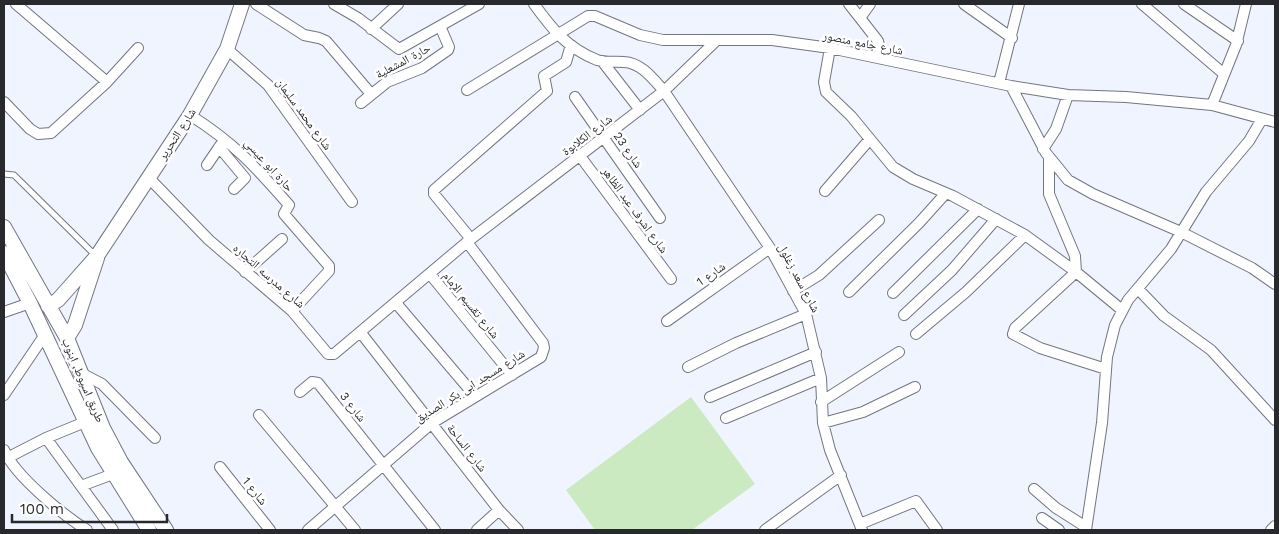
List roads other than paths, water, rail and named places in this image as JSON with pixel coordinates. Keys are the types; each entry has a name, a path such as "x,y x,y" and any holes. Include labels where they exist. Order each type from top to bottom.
{"street":[{"path":"16,4 107,82"},
{"name":"شارع التحرير","path":"48,306 58,300 97,256 190,114 227,49 242,4"},
{"path":"256,4 304,35 326,41 371,94"},
{"path":"334,4 358,18 401,49 479,4"},
{"path":"371,29 398,4"},
{"path":"534,4 557,35 571,45 602,61 640,110"},
{"path":"849,4 878,41 882,58"},
{"path":"860,18 870,4"},
{"path":"964,4 1012,38"},
{"path":"999,83 1012,38 1019,4"},
{"path":"1142,4 1224,74"},
{"path":"1184,4 1238,41"},
{"path":"1212,105 1238,41 1246,4"},
{"name":"شارع جامع منصور","path":"467,90 592,16 655,39 772,40 882,58 1011,86 1068,95 1126,97 1212,105 1275,122"},
{"name":"حارة المشعلية","path":"361,103 387,82 422,68 448,50 449,47 440,26"},
{"name":"شارع الكلابوة","path":"469,241 664,91 717,40"},
{"path":"469,241 434,194 434,190 547,91 544,76 564,64 571,45"},
{"path":"4,102 30,129 45,135 57,129 107,82 138,48"},
{"path":"830,48 824,82 826,92 851,116 893,167 913,179 996,218 1025,235 1076,272 1122,310"},
{"name":"شارع محمد سليمان","path":"227,49 268,85 352,202"},
{"name":"شارع سعد زغلول","path":"602,61 627,62 636,65 644,69 664,91 770,248 806,314 821,378 821,402 830,450 861,527"},
{"path":"1011,86 1046,154 1068,180 1079,188 1181,232 1252,268 1275,284"},
{"path":"1068,95 1046,154 1049,194 1075,256 1076,272"},
{"name":"شارع 23","path":"575,97 660,218"},
{"name":"حارة ابو عيسي","path":"190,114 226,138 245,155 289,205 285,215 329,266 329,271 292,311"},
{"path":"1034,489 1064,514 1086,529 1102,424 1106,370 1115,325 1122,310 1171,249 1206,192 1249,141 1262,119"},
{"path":"208,165 226,138"},
{"path":"824,191 870,139"},
{"path":"219,147 244,178 234,188"},
{"name":"شارع اشرف عبد الظاهر","path":"580,156 671,279"},
{"name":"شارع مدرسه التجاره","path":"148,178 209,240 292,311 328,354 336,354 469,241"},
{"path":"849,292 919,223 946,193"},
{"path":"893,293 978,209"},
{"path":"904,315 952,270 996,218"},
{"path":"793,291 826,269 878,220"},
{"name":"طريق اسيوط, ابنوب","path":"4,227 67,338 103,428 157,529"},
{"path":"916,334 966,292 1025,235"},
{"path":"246,272 282,239"},
{"name":"شارع مسجد ابى بكر الصديق","path":"308,530 382,464 432,423 541,357 544,348 542,343 469,241"},
{"name":"شارع 1","path":"667,321 770,248"},
{"name":"طريق اسيوط, ابنوب","path":"4,253 30,303 85,422 113,474 157,529"},
{"name":"شارع التحرير","path":"67,338 75,324 97,256"},
{"path":"1076,272 1015,328 1013,334 1040,348 1106,370"},
{"name":"شارع تقسيم الإمام","path":"430,274 512,375"},
{"path":"1138,289 1164,316 1210,350 1275,420"},
{"path":"396,302 475,396"},
{"path":"4,312 30,303"},
{"path":"688,367 736,343 806,314"},
{"name":"شارع الساحة","path":"361,332 499,510 518,530"},
{"path":"4,395 44,336"},
{"path":"710,397 816,352"},
{"path":"821,402 899,352"},
{"path":"81,372 102,384 155,438"},
{"path":"726,418 821,378"},
{"name":"شارع 3","path":"300,392 312,382 318,383 382,464"},
{"path":"824,423 863,412 915,387"},
{"path":"260,415 354,530"},
{"path":"85,422 6,454 20,474 76,523 87,530"},
{"path":"46,438 113,530"},
{"path":"382,464 435,530"},
{"name":"شارع 1","path":"220,467 270,530"},
{"path":"81,486 113,474"},
{"path":"765,530 841,475"},
{"path":"861,527 916,501 937,530"},
{"path":"477,530 499,510"},
{"path":"1042,518 1059,530"},
{"path":"1271,530 1275,526"}],"lane":[{"path":"4,174 14,175 97,256"}]}
